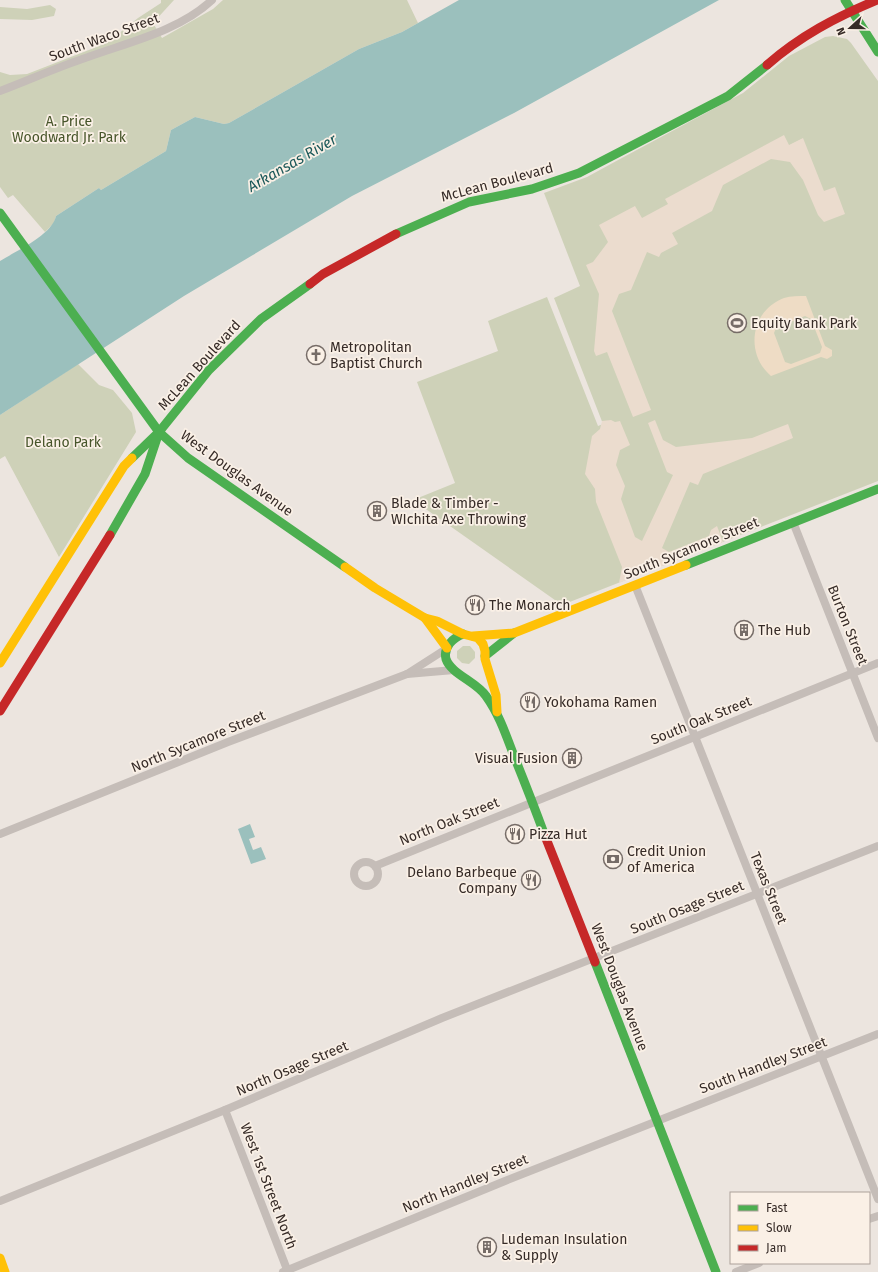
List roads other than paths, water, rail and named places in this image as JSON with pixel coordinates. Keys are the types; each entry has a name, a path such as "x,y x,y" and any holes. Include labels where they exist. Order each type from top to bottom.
{"main road":[{"path":"845,0 878,52"},
{"path":"852,10 867,0"},
{"path":"852,10 877,0"},
{"name":"McLean Boulevard","path":"0,663 124,466 159,432 210,370 237,341 261,319 322,274 408,227 469,202 553,183 609,159 746,85 794,43 852,10"},
{"name":"West Douglas Avenue","path":"0,214 159,432 188,458 375,588 425,618 437,621 469,635 483,644 485,658 496,695 497,712"},
{"name":"McLean Boulevard","path":"0,711 114,529 146,474 159,432"},
{"name":"South Sycamore Street","path":"469,635 514,633 878,489"},
{"name":"West Douglas Avenue","path":"425,618 446,648 448,665 457,672 471,679 480,688 497,712 716,1272"},
{"name":"South Sycamore Street","path":"485,658 514,633"},
{"path":"446,648 449,642 455,637 469,635"},
{"path":"457,672 468,674 476,672 482,666 485,658"},
{"path":"0,1258 5,1272"}],"street":[{"name":"South Waco Street","path":"0,91 183,21 212,0"},
{"name":"Burton Street","path":"793,522 878,738"},
{"name":"Texas Street","path":"635,585 878,1200"},
{"name":"North Sycamore Street","path":"0,834 228,742 407,674 446,648"},
{"name":"South Oak Street","path":"533,801 878,663"},
{"name":"North Sycamore Street","path":"407,674 457,672"},
{"name":"North Oak Street","path":"375,866 533,801"},
{"name":"South Osage Street","path":"594,958 878,846"},
{"name":"North Osage Street","path":"0,1201 225,1110 442,1018 594,958"},
{"name":"South Handley Street","path":"657,1120 878,1034"},
{"name":"West 1st Street North","path":"225,1110 286,1271"},
{"name":"North Handley Street","path":"286,1271 657,1120"},
{"path":"736,1272 756,1264"}],"water":[{"name":"Arkansas River","path":"459,0 719,0 514,113 352,196 184,296 0,415 0,261 41,236 48,230 56,216 99,188 101,190 166,151 171,130 195,117 224,124 229,123 359,49 402,32"},
{"path":"250,824 255,837 249,839 253,850 261,847 266,859 251,864 238,829"}],"place":[{"name":"Equity Bank Park","path":"737,323"},
{"name":"Metropolitan Baptist Church","path":"316,355"},
{"name":"Blade & Timber - WIchita Axe Throwing","path":"377,511"},
{"name":"The Monarch","path":"475,605"},
{"name":"The Hub","path":"744,630"},
{"name":"Yokohama Ramen","path":"530,702"},
{"name":"Visual Fusion","path":"572,758"},
{"name":"Pizza Hut","path":"515,834"},
{"name":"Credit Union of America","path":"613,859"},
{"name":"Delano Barbeque Company","path":"531,880"},
{"name":"Ludeman Insulation & Supply","path":"487,1247"}],"park label":[{"name":"A. Price Woodward Jr. Park","path":"69,130"},
{"name":"Delano Park","path":"63,442"}]}
